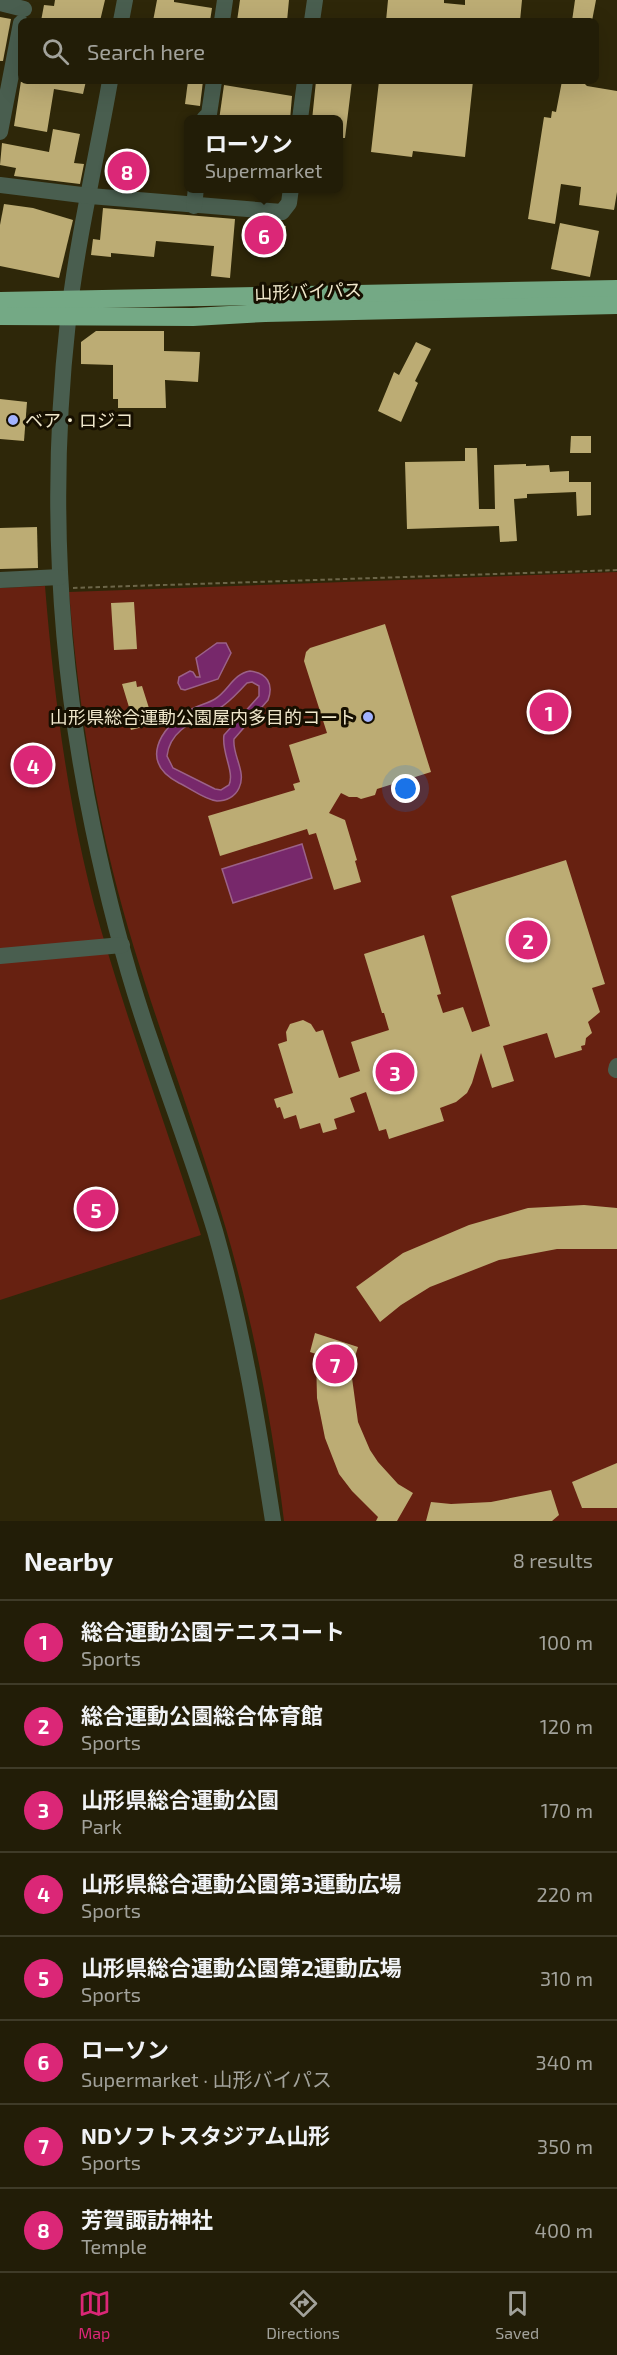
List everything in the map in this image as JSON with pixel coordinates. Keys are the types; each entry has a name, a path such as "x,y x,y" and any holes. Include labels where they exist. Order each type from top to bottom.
{"highway":[{"name":"山形バイパス","path":"0,316 176,296 617,289"},
{"name":"山形バイパス","path":"0,301 70,309 193,317 266,313 617,305"}],"street":[{"path":"122,18 125,0"},
{"path":"222,18 225,0"},
{"path":"312,18 315,0"},
{"path":"0,3 23,13"},
{"path":"0,132 4,96 18,35"},
{"path":"109,84 90,196 77,252 62,387 58,492 64,638 77,744 93,831 122,945 150,1039 215,1232 251,1386 273,1521"},
{"path":"208,115 214,84"},
{"path":"301,115 305,84"},
{"path":"0,185 194,206 282,212 289,203 290,193"},
{"path":"194,206 196,193"},
{"path":"0,580 61,582"},
{"path":"0,956 122,945"}],"path":[{"path":"61,582 617,570"}],"shaded area":[{"path":"617,572 617,1521 284,1521 261,1374 236,1265 212,1184 138,962 113,872 85,733 69,592"},
{"path":"45,586 66,770 94,905 118,986 201,1235 0,1300 0,588"},
{"path":"217,643 226,643 231,653 218,679 185,690 181,689 178,683 179,677 190,671 196,677 200,677 196,658"},
{"path":"256,672 265,677 268,680 270,694 268,700 234,739 241,776 239,788 233,796 227,799 212,800 167,775 159,765 158,746 162,736 179,718 193,708 215,699 239,675","holes":["252,682 259,686 259,696 224,735 224,748 230,774 229,785 221,790 215,789 173,768 167,756 169,746 179,732 194,721 222,707 247,683"]},
{"path":"302,844 312,878 233,903 222,869"}],"building":[{"path":"55,0 105,0 101,18 42,18 44,5 54,6"},
{"path":"157,0 174,0 174,2 212,8 210,18 154,18"},
{"path":"240,0 289,0 287,18 237,18"},
{"path":"388,0 444,0 444,3 465,5 465,0 522,0 520,18 386,18"},
{"path":"575,0 596,0 593,18 572,18"},
{"path":"0,17 11,19 3,61 0,61"},
{"path":"21,84 85,84 83,94 54,89 47,132 14,126"},
{"path":"188,84 203,84 200,106 185,104"},
{"path":"316,84 352,84 345,138 343,138 343,115 313,115"},
{"path":"379,84 473,84 465,157 413,151 412,157 371,152"},
{"path":"561,84 585,84 617,91 617,192 614,210 579,205 581,187 561,184 555,224 528,219 544,117 551,118 552,111 556,112"},
{"path":"224,85 292,96 290,115 220,115"},
{"path":"53,129 80,134 74,163 84,164 80,184 14,176 16,168 0,165 2,143 49,152"},
{"path":"4,204 33,208 73,220 59,278 0,266 0,225"},
{"path":"103,208 235,219 230,278 211,276 214,246 156,241 154,257 111,253 111,257 91,255 93,239 100,240"},
{"path":"260,223 286,226 284,247 258,244"},
{"path":"560,223 599,231 590,277 551,269"},
{"path":"96,331 164,331 164,351 200,352 198,382 165,380 166,408 118,408 118,399 113,399 113,365 81,364 81,342"},
{"path":"416,342 431,349 415,381 418,383 401,422 378,411 394,372 399,375"},
{"name":"ベア・ロジコ","path":"0,399 27,402 24,441 0,439"},
{"path":"571,436 591,436 591,453 570,453"},
{"path":"465,448 477,448 479,509 495,509 494,465 549,465 550,472 569,471 569,482 591,482 591,515 577,516 576,492 527,494 527,498 514,499 517,541 500,542 499,526 407,529 405,462 465,461"},
{"path":"37,527 38,568 0,569 0,528"},
{"path":"134,602 137,649 114,650 111,603"},
{"path":"385,624 431,772 377,789 375,795 361,799 341,793 329,813 345,820 361,882 334,890 316,833 309,835 307,829 220,856 208,816 295,790 293,784 300,782 289,745 327,733 304,661 306,652 310,648"},
{"path":"136,681 137,687 142,686 154,724 131,730 127,718 132,717 122,684"},
{"path":"566,860 605,984 592,988 600,1012 588,1022 592,1033 586,1038 585,1045 581,1046 582,1050 555,1058 547,1033 503,1046 514,1081 492,1088 481,1053 467,1093 456,1102 440,1108 444,1121 389,1139 386,1129 379,1131 366,1092 350,1098 355,1112 334,1119 337,1129 323,1133 320,1123 300,1129 296,1115 284,1119 274,1099 293,1093 278,1044 287,1041 286,1032 290,1024 303,1020 311,1024 316,1032 323,1030 339,1078 360,1071 351,1042 389,1030 364,954 424,935 441,994 437,995 443,1013 463,1007 472,1032 490,1026 451,896"},
{"path":"584,1205 617,1208 617,1249 557,1249 499,1260 430,1287 401,1305 380,1322 356,1287 403,1253 469,1225 528,1208"},
{"path":"315,1333 358,1347 352,1378 358,1422 378,1462 398,1484 413,1493 397,1521 376,1521 378,1517 339,1474 325,1438 317,1398 316,1354 310,1352"},
{"path":"617,1463 617,1508 582,1508 572,1482"},
{"path":"551,1490 559,1515 552,1521 426,1521 431,1502 451,1504 491,1502"}],"place":[{"name":"芳賀諏訪神社","path":"127,171"},
{"name":"ローソン","path":"264,235"},
{"name":"ベア・ロジコ","path":"13,420"},
{"name":"総合運動公園テニスコート","path":"549,712"},
{"name":"山形県総合運動公園屋内多目的コート","path":"368,717"},
{"name":"山形県総合運動公園第3運動広場","path":"33,765"},
{"name":"総合運動公園総合体育館","path":"528,940"},
{"name":"山形県総合運動公園","path":"395,1072"},
{"name":"山形県総合運動公園第2運動広場","path":"96,1209"},
{"name":"NDソフトスタジアム山形","path":"335,1364"}]}
